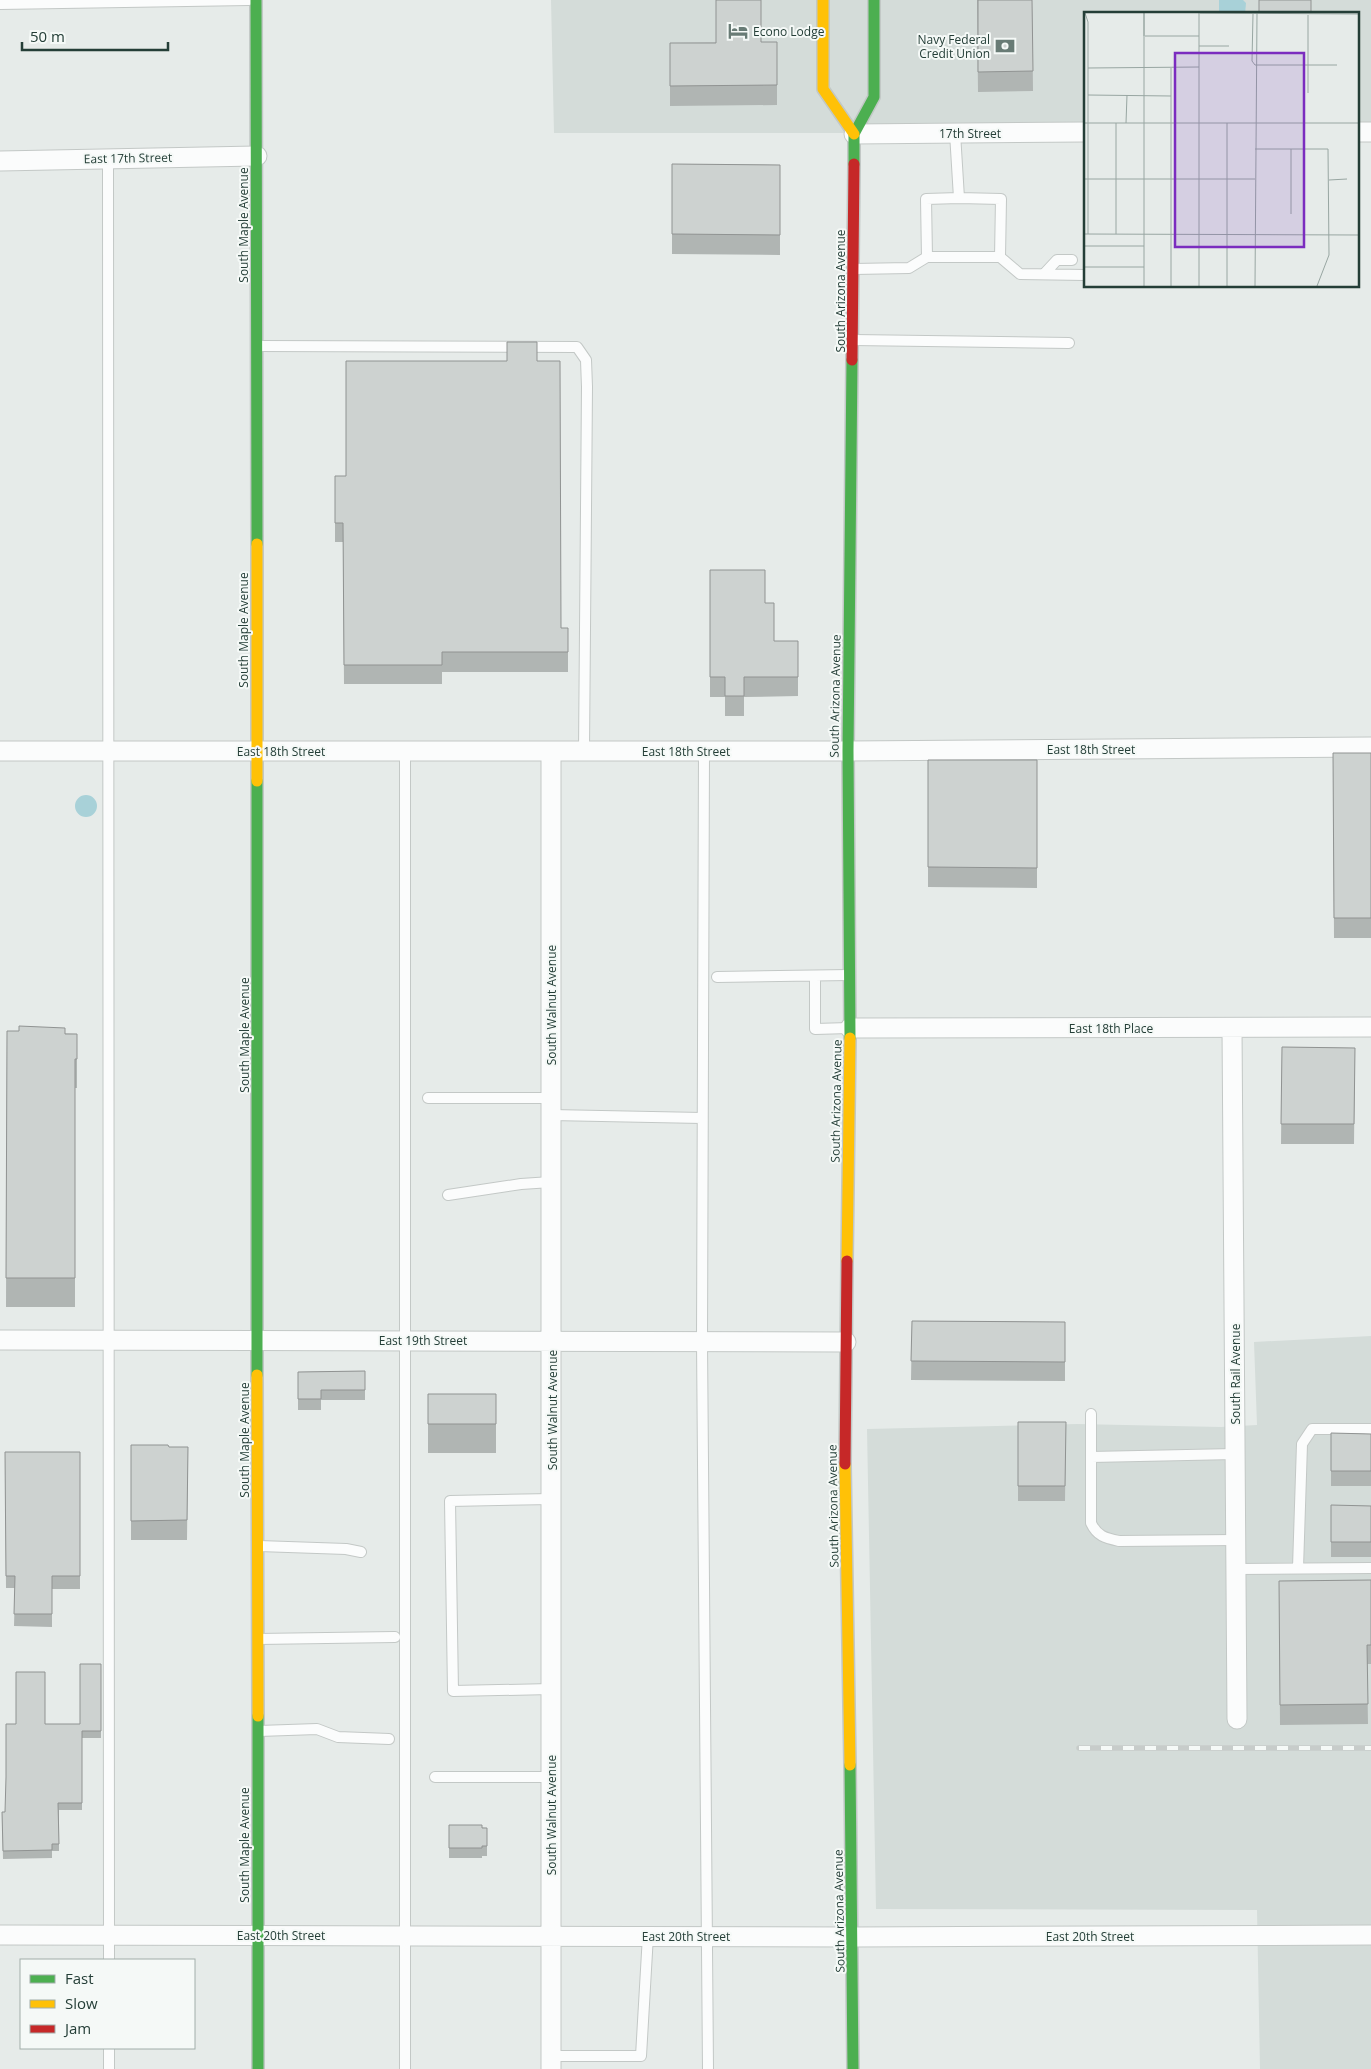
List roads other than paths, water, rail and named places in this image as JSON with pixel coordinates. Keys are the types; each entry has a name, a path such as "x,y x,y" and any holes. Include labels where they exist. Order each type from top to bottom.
{"street":[{"name":"South Maple Avenue","path":"256,0 258,2069"},
{"path":"823,0 823,89 854,134"},
{"name":"South Arizona Avenue","path":"852,2069 853,1937 845,1438 850,1028 848,751 854,134 874,97 874,0"},
{"name":"17th Street","path":"854,134 1084,132"},
{"path":"1358,132 1371,132"},
{"name":"East 17th Street","path":"0,161 257,156"},
{"name":"East 18th Street","path":"0,751 848,751 1371,747"},
{"name":"South Walnut Avenue","path":"551,751 551,2062"},
{"name":"East 18th Place","path":"850,1028 1371,1027"},
{"name":"South Rail Avenue","path":"1232,1028 1237,1719"},
{"name":"East 19th Street","path":"0,1340 846,1342"},
{"name":"East 20th Street","path":"0,1936 853,1937 1371,1935"}],"lane":[{"path":"0,4 249,0"},
{"path":"955,133 959,198"},
{"path":"108,159 109,1959"},
{"path":"927,257 926,199 959,198 1001,199 1000,257"},
{"path":"854,269 909,268 927,257 1000,257 1020,274 1084,275"},
{"path":"1044,274 1057,260 1072,260"},
{"path":"853,340 1069,343"},
{"path":"257,346 576,347 586,360 587,387 584,751"},
{"path":"405,751 405,2069"},
{"path":"704,751 702,1342 708,2069"},
{"path":"815,976 815,1029 850,1028"},
{"path":"717,977 850,976"},
{"path":"428,1098 702,1118"},
{"path":"448,1195 521,1184 551,1182"},
{"path":"1092,1414 1091,1523 1095,1532 1106,1538 1119,1541 1236,1540"},
{"path":"1298,1568 1302,1444 1312,1429 1371,1429"},
{"path":"1091,1457 1236,1454"},
{"path":"551,1689 452,1690 450,1501 552,1499"},
{"path":"258,1546 346,1549 361,1552"},
{"path":"1237,1568 1371,1568"},
{"path":"258,1639 395,1637"},
{"path":"258,1731 317,1729 338,1737 389,1739"},
{"path":"435,1778 551,1777"},
{"path":"551,2062 641,2056 648,1936"},
{"path":"109,2049 109,2069"}],"water":[{"path":"1219,0 1243,0 1246,3 1245,12 1219,11"},
{"path":"86,795 96,802 97,806 90,816 86,817 76,810 75,806 82,796"}],"railway":[{"path":"1079,1748 1371,1748"}],"place":[{"name":"Econo Lodge","path":"738,31"},
{"name":"Navy Federal Credit Union","path":"1005,46"}]}
